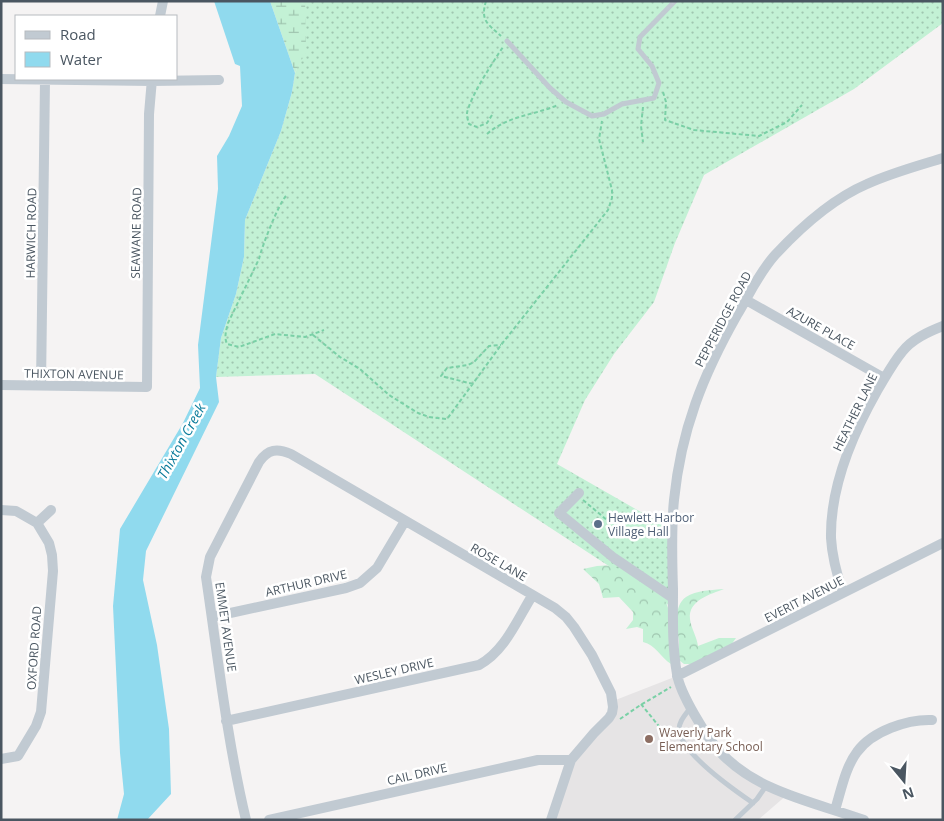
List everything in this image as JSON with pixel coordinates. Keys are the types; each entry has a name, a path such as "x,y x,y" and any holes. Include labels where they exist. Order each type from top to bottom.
{"street":[{"path":"160,15 163,1"},
{"path":"1,79 15,79"},
{"path":"45,80 219,80"},
{"name":"HARWICH ROAD","path":"41,386 45,80"},
{"name":"SEAWANE ROAD","path":"147,387 149,114 152,80"},
{"name":"PEPPERIDGE ROAD","path":"677,676 673,595 672,532 674,500 679,461 687,427 698,394 712,362 760,276 774,256 804,226 824,209 864,185 943,158"},
{"name":"AZURE PLACE","path":"746,300 884,378"},
{"name":"HEATHER LANE","path":"843,593 833,557 831,536 838,481 854,436 884,378 902,352 923,334 943,326"},
{"name":"THIXTON AVENUE","path":"1,385 147,387"},
{"name":"ROSE LANE","path":"268,451 276,449 291,454 555,608 566,617 592,655 612,698 613,711 611,716 594,732 571,760"},
{"name":"EMMET AVENUE","path":"246,820 226,721 206,577 210,557 258,462 268,451"},
{"path":"578,494 559,513 614,558 673,595"},
{"path":"1,510 16,511 37,523 51,510"},
{"name":"ARTHUR DRIVE","path":"212,617 346,588 360,583 377,568 405,521"},
{"name":"OXFORD ROAD","path":"1,759 18,756 36,726 43,705 52,563 50,542 37,523"},
{"name":"EVERIT AVENUE","path":"677,676 943,543"},
{"name":"WESLEY DRIVE","path":"226,721 479,665 499,651 532,596"},
{"path":"677,676 706,734 738,769 766,786 864,820"},
{"path":"835,810 850,764 864,744 891,728 906,722 932,720"},
{"name":"CAIL DRIVE","path":"269,820 538,760 571,760"},
{"path":"551,820 571,760"}],"lane":[{"path":"507,41 550,88 566,102 592,116 604,114 622,104 654,98 659,83 652,66 638,49 640,37 675,1"},
{"path":"691,706 680,723 679,730 688,748 729,787 753,803"},
{"path":"735,820 753,803 766,786"}],"path":[{"path":"486,1 483,13 484,20 507,41 476,92 468,110 467,118 469,124 477,127 487,123 492,115"},
{"path":"659,83 666,102 666,120 694,130 721,134 759,136 787,122 802,105"},
{"path":"643,101 641,126 643,142"},
{"path":"487,134 509,119 542,112 566,102"},
{"path":"313,335 340,357 360,369 389,395 418,413 429,417 447,419 501,345 608,210 612,198 612,190 599,139 604,114"},
{"path":"286,196 261,250 259,259 228,323 225,338 227,344 235,347 275,334 296,337 313,335 324,330"},
{"path":"473,384 441,376 447,368 468,365 474,362 489,346 501,345"},
{"path":"578,494 614,526"},
{"path":"618,720 641,704 672,687"},
{"path":"641,704 666,735 672,736"}],"shaded area":[{"name":"Waverly Park Elementary School","path":"677,676 729,767 788,794 758,820 553,820 573,756 611,716 613,701"}],"green space":[{"path":"270,1 305,1 306,52 295,73"},
{"path":"305,1 943,1 943,23 854,89 704,175 675,243 654,302 614,354 585,400 557,464 674,531 673,608 315,374 216,377 221,338 236,294 244,257 245,220 281,131 292,92 295,73 305,52"},
{"path":"597,566 616,568 634,576 660,595 666,602 668,608 671,664 655,648 643,642 643,629 637,627 626,629 633,620 633,612 619,597 603,598 599,584 583,569"},
{"path":"724,589 696,602 690,612 690,619 698,646 719,638 736,638 731,645 694,664 684,664 679,660 677,617 679,606 686,597 695,593"}],"water":[{"name":"Thixton Creek","path":"214,1 270,1 295,73 292,92 281,131 245,220 244,257 236,294 221,338 216,377 219,402 146,551 143,580 157,645 169,729 171,794 147,820 117,820 124,794 120,753 113,606 120,529 183,423 200,388 198,345 218,189 217,156 229,136 242,106 240,66 235,64"}],"place":[{"name":"Hewlett Harbor Village Hall","path":"598,524"},
{"name":"Waverly Park Elementary School","path":"649,739"}]}
